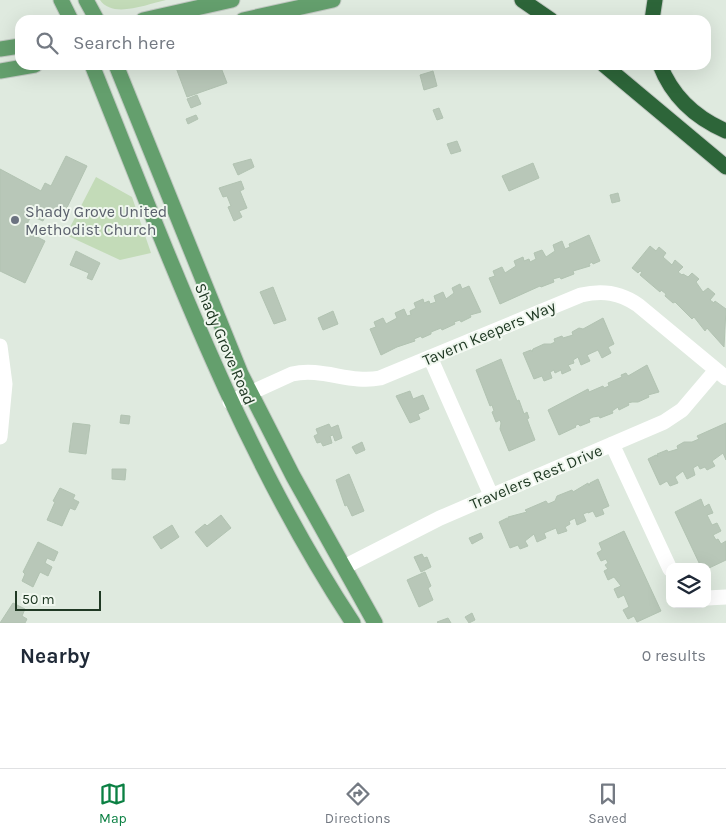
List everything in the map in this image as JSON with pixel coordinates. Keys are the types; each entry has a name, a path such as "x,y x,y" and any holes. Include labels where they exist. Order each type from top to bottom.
{"highway":[{"path":"522,0 544,15"},
{"path":"652,15 654,0"},
{"path":"610,70 726,167"},
{"path":"663,70 674,91 685,104 699,116 726,131"}],"main road":[{"path":"61,0 68,15"},
{"path":"86,0 94,15"},
{"path":"165,15 232,0"},
{"path":"266,15 333,0"},
{"path":"0,49 15,47"},
{"path":"0,71 15,68"},
{"name":"Shady Grove Road","path":"94,70 230,402 288,518 353,623"},
{"name":"Shady Grove Road","path":"118,70 250,393 375,623"}],"street":[{"name":"Tavern Keepers Way","path":"230,402 292,374 303,372 314,371 372,379 389,375 581,295 602,292 623,296 638,305 721,374"},
{"path":"0,346 6,384 0,437"},
{"path":"430,357 491,495"},
{"name":"Travelers Rest Drive","path":"344,567 491,495 674,416 721,374"},
{"path":"612,444 667,563"},
{"path":"711,598 726,598"}],"green space":[{"path":"100,0 166,0 131,9 113,9 106,6"},
{"path":"96,177 132,197 151,253 120,260 66,235"}],"building":[{"path":"177,70 222,70 227,83 187,97"},
{"path":"433,71 437,86 424,90 420,75"},
{"path":"197,95 201,104 191,108 187,99"},
{"path":"439,108 443,118 437,120 433,110"},
{"path":"196,115 198,119 188,124 186,119"},
{"path":"457,141 461,151 451,154 447,144"},
{"name":"Shady Grove United Methodist Church","path":"66,156 87,166 62,218 47,211 43,221 31,216 24,230 45,241 25,283 0,271 0,169 41,191 45,183 51,186"},
{"path":"251,159 254,167 238,175 233,164"},
{"path":"533,163 539,178 509,191 502,176"},
{"path":"241,181 244,189 240,191 247,208 239,211 242,217 234,221 228,207 231,206 227,196 223,197 219,188"},
{"path":"618,193 620,201 612,203 610,195"},
{"path":"589,235 600,261 593,264 592,262 589,264 590,266 573,271 574,274 561,279 560,277 553,279 554,282 540,286 500,304 489,278 495,276 493,271 502,267 505,273 516,266 514,261 523,257 524,261 529,259 530,262 536,259 534,253 542,250 546,257 555,251 553,245 562,241 565,249 570,247 569,244"},
{"path":"650,246 656,251 659,247 666,253 663,257 672,265 675,260 683,267 678,272 682,275 688,277 692,273 699,279 696,282 703,292 708,288 715,294 710,300 714,303 715,301 726,309 724,347 707,328 705,331 694,317 692,319 675,302 673,303 665,296 666,294 661,290 660,292 640,275 642,272 638,273 632,268"},
{"path":"76,251 100,263 92,280 87,278 89,273 70,265"},
{"path":"460,284 462,289 469,286 481,312 470,315 471,317 461,322 460,320 454,322 455,324 442,330 441,328 422,338 421,336 414,339 415,341 381,355 370,329 376,327 374,322 383,318 386,324 397,318 395,313 404,309 407,316 411,315 410,311 416,308 414,303 423,299 424,303 429,301 430,304 436,302 434,296 443,292 446,299 454,293 452,288"},
{"path":"273,287 286,320 274,324 260,292"},
{"path":"333,311 338,324 323,330 318,318"},
{"path":"603,318 614,344 608,347 611,353 602,358 598,350 587,355 590,361 581,365 578,357 573,360 574,363 568,365 571,370 562,374 561,370 555,373 554,370 550,372 552,378 544,381 542,376 534,379 523,353 531,350 532,352 533,349 544,344 551,344 555,342 554,339 562,336 563,338 573,335 572,332 579,328 583,329"},
{"path":"501,359 517,401 519,400 524,414 527,412 529,418 527,419 535,440 509,451 500,429 500,420 496,422 492,412 494,411 492,405 490,406 476,370"},
{"path":"647,365 659,392 648,395 649,397 638,402 628,403 629,405 619,410 618,407 612,411 613,413 600,418 599,416 593,417 589,419 590,422 580,426 578,424 576,427 559,435 548,410 588,389 589,392 603,386 604,388 609,386 608,383 622,377 621,375 626,373 628,376"},
{"path":"410,391 413,399 423,395 429,409 418,414 420,419 410,423 396,396"},
{"path":"121,415 130,416 129,424 120,423"},
{"path":"73,423 90,425 86,454 69,452"},
{"path":"726,423 726,460 723,453 712,461 715,466 707,470 705,467 700,469 698,465 693,468 695,475 687,479 683,471 675,477 678,483 670,486 667,481 660,485 648,459 656,455 658,457 657,454 667,450 668,452 678,449 677,446 684,442 692,442 699,439 697,436"},
{"path":"329,424 331,428 338,425 342,438 335,441 333,435 330,436 332,443 323,446 321,442 317,443 314,436 318,434 316,429"},
{"path":"362,442 365,450 356,454 352,447"},
{"path":"112,469 126,469 125,480 112,479"},
{"path":"349,474 364,511 352,516 347,505 345,506 336,480"},
{"path":"598,479 609,506 602,509 604,514 596,517 593,511 588,512 583,514 586,521 577,525 575,518 569,521 570,524 565,527 567,531 558,534 556,528 544,533 546,538 537,542 534,534 525,541 528,546 520,549 518,545 510,548 499,522 507,518 508,520 508,517 527,512 525,510 546,501 548,504 555,501 557,496 572,490 573,492 588,483 589,486 590,483"},
{"path":"60,488 75,495 73,499 79,502 75,510 70,508 62,526 47,520 55,502 53,501"},
{"path":"701,499 704,507 709,504 713,513 707,515 712,525 717,523 721,531 713,535 721,544 726,541 726,560 711,567 711,563 699,563 675,512"},
{"path":"221,515 231,528 207,547 195,532 205,524 207,526"},
{"path":"172,525 179,537 161,549 153,537"},
{"path":"624,531 661,611 637,622 634,616 628,619 623,610 629,607 624,595 618,598 614,589 621,586 614,577 608,580 604,571 608,569 605,565 608,563 606,559 601,561 597,553 602,550 599,543"},
{"path":"481,533 483,538 472,544 469,538"},
{"path":"38,542 58,552 54,561 47,558 45,563 52,567 48,576 40,572 33,587 22,581 25,574 23,572"},
{"path":"422,554 424,558 427,557 431,567 421,572 414,557"},
{"path":"425,572 431,586 428,588 433,600 419,607 407,580"},
{"path":"13,603 25,609 22,616 27,619 25,623 0,623"},
{"path":"472,613 475,620 469,623 465,617"},
{"path":"448,618 451,623 437,622"}],"place":[{"name":"Shady Grove United Methodist Church","path":"15,220"}]}
